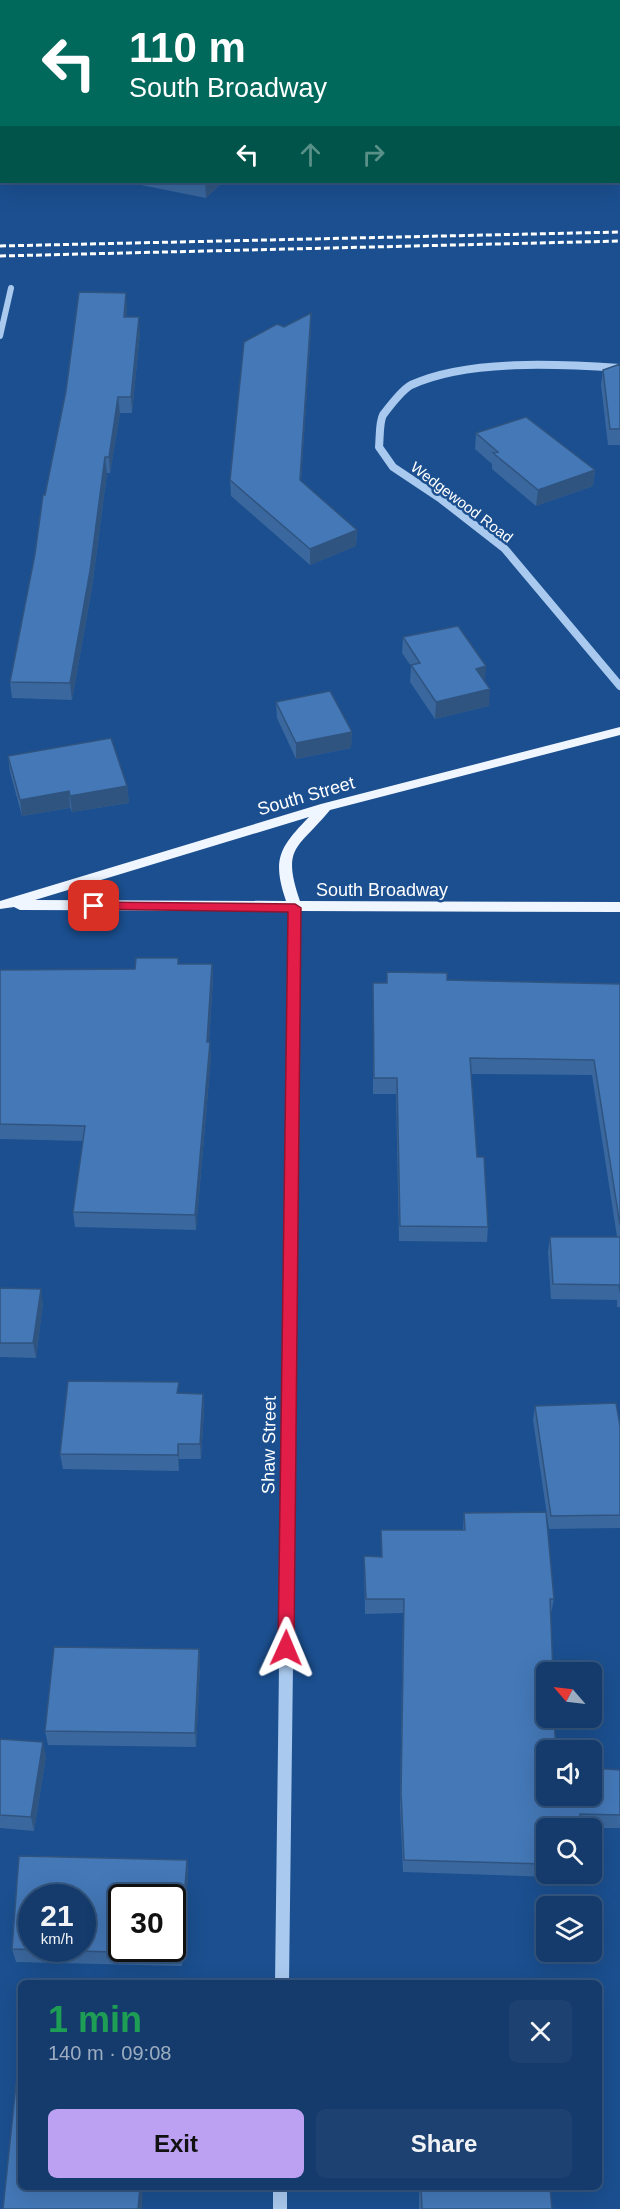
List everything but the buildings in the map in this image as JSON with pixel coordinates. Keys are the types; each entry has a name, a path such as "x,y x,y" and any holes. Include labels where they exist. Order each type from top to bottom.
{"main road":[{"name":"South Street","path":"2,905 326,807 620,731"},
{"path":"295,908 283,874 285,849 326,807"},
{"name":"South Broadway","path":"2,905 295,908 620,907"}],"street":[{"path":"0,336 10,288"},
{"name":"Wedgewood Road","path":"620,368 562,364 494,367 443,375 421,382 409,386 382,417 379,447 393,467 441,499 504,548 620,686"},
{"name":"Shaw Street","path":"282,1980 295,908"},
{"path":"279,2209 280,2190"}],"railway":[{"path":"0,246 620,232"},
{"path":"0,256 620,241"}],"route":[{"path":"94,906 295,908 286,1648"}]}
